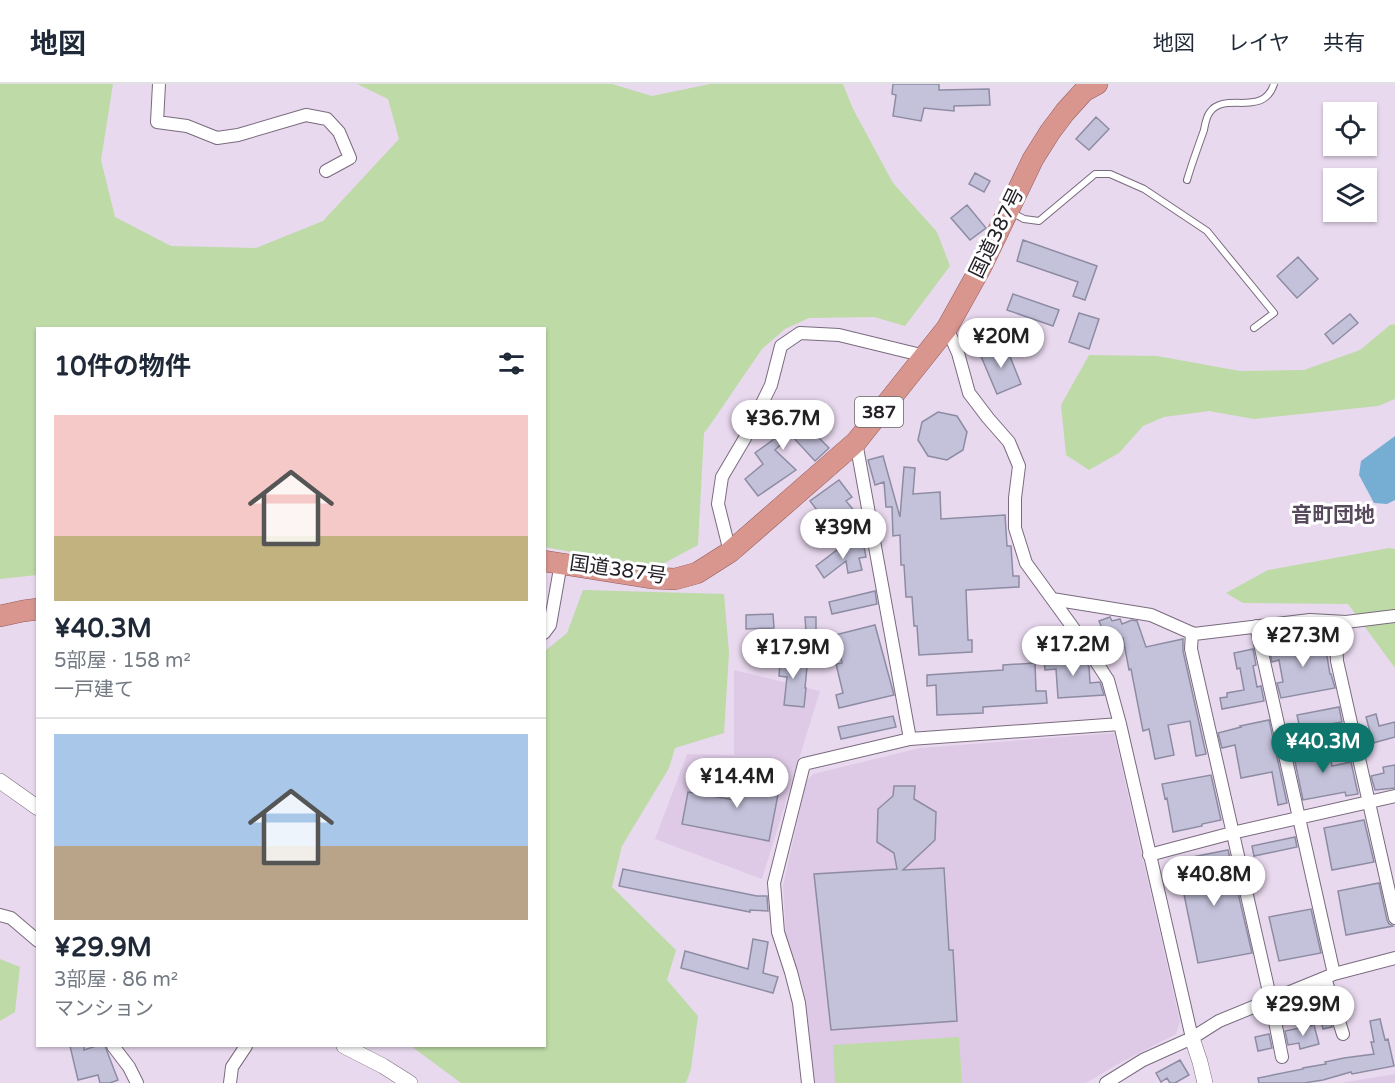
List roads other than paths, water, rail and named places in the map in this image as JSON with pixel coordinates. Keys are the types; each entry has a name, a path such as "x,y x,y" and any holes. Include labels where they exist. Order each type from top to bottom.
{"highway":[{"name":"国道387号","path":"553,562 651,578 675,579 697,573 730,552 856,442 947,328 981,267 1033,159 1050,132 1084,91 1097,84"},
{"path":"0,616 36,609"}],"street":[{"path":"159,84 157,122 187,126 216,138 238,135 306,115 327,119 339,132 350,158 326,171"},
{"path":"947,328 958,353 969,393 1009,442 1018,466 1016,528 1026,563 1108,680 1192,1038 1205,1083"},
{"path":"730,552 718,504 722,477 771,386 781,346 800,333 839,335 925,356"},
{"path":"856,442 910,739"},
{"path":"546,630 550,625 553,562"},
{"path":"1052,599 1151,615 1194,634 1310,620 1346,622 1395,616"},
{"path":"1335,622 1337,661 1395,918"},
{"path":"1256,626 1300,818 1342,1034"},
{"path":"1192,633 1191,649 1282,1058"},
{"path":"808,1083 799,1003 778,932 774,883 804,764 910,739 1120,724"},
{"path":"0,781 36,807"},
{"path":"1149,855 1232,833 1395,796"},
{"path":"0,915 11,918 36,939"},
{"path":"1106,1083 1143,1060 1192,1038 1220,1021 1330,976 1395,958"},
{"path":"114,1047 129,1067 134,1082"},
{"path":"230,1083 232,1067 245,1047"},
{"path":"346,1047 410,1083"}],"lane":[{"path":"1187,180 1210,112 1221,104 1255,103 1266,98 1274,84"},
{"path":"1008,210 1024,219 1039,221 1095,174 1110,174 1144,189 1207,231 1274,313 1254,328"}],"water":[{"path":"1395,436 1395,500 1387,504 1374,503 1359,475 1361,461"}],"district":[{"name":"音町団地","path":"1333,515"}]}
